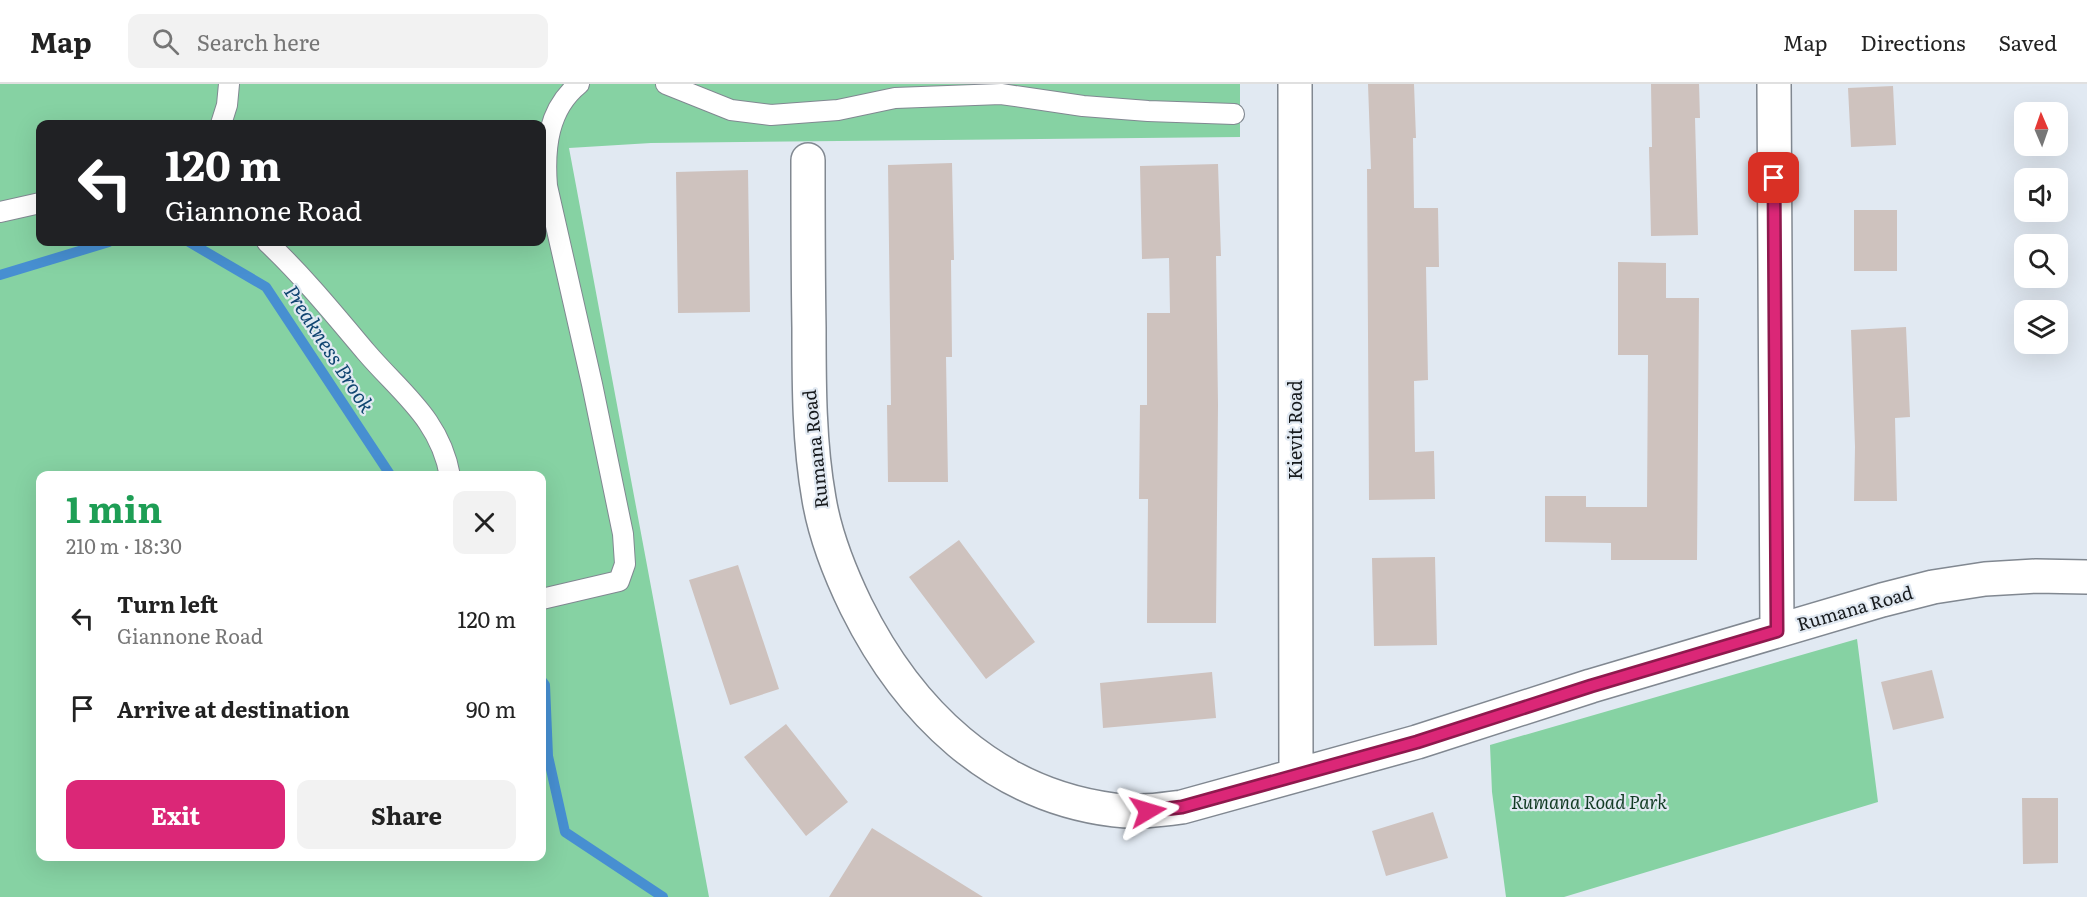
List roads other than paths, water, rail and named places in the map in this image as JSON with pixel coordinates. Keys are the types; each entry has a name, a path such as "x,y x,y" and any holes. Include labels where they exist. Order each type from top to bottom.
{"street":[{"name":"Kievit Road","path":"1295,84 1296,775"},
{"path":"1774,84 1777,631"},
{"name":"Rumana Road","path":"808,160 809,410 819,500 844,581 872,637 905,687 944,730 987,764 1018,782 1066,801 1115,810 1148,811 1182,807 1417,742 1591,686 1933,587 1985,579 2036,576 2087,577"}],"lane":[{"path":"222,120 227,105 229,84"},
{"path":"546,150 548,134 556,112 567,93 579,84"},
{"path":"666,84 732,110 771,115 838,110 895,98 972,94 1001,94 1083,106 1148,111 1234,114"},
{"path":"546,172 547,186 595,396 623,534 626,564 619,581 546,598"},
{"path":"0,212 36,204"},
{"path":"271,246 292,265 374,361 418,406 446,454 449,471"}],"waterway":[{"name":"Preakness Brook","path":"0,275 96,246"},
{"name":"Preakness Brook","path":"196,246 266,287 388,471"},
{"name":"Preakness Brook","path":"546,709 548,756 565,832 663,897"}],"park label":[{"name":"Rumana Road Park","path":"1589,803"}]}
